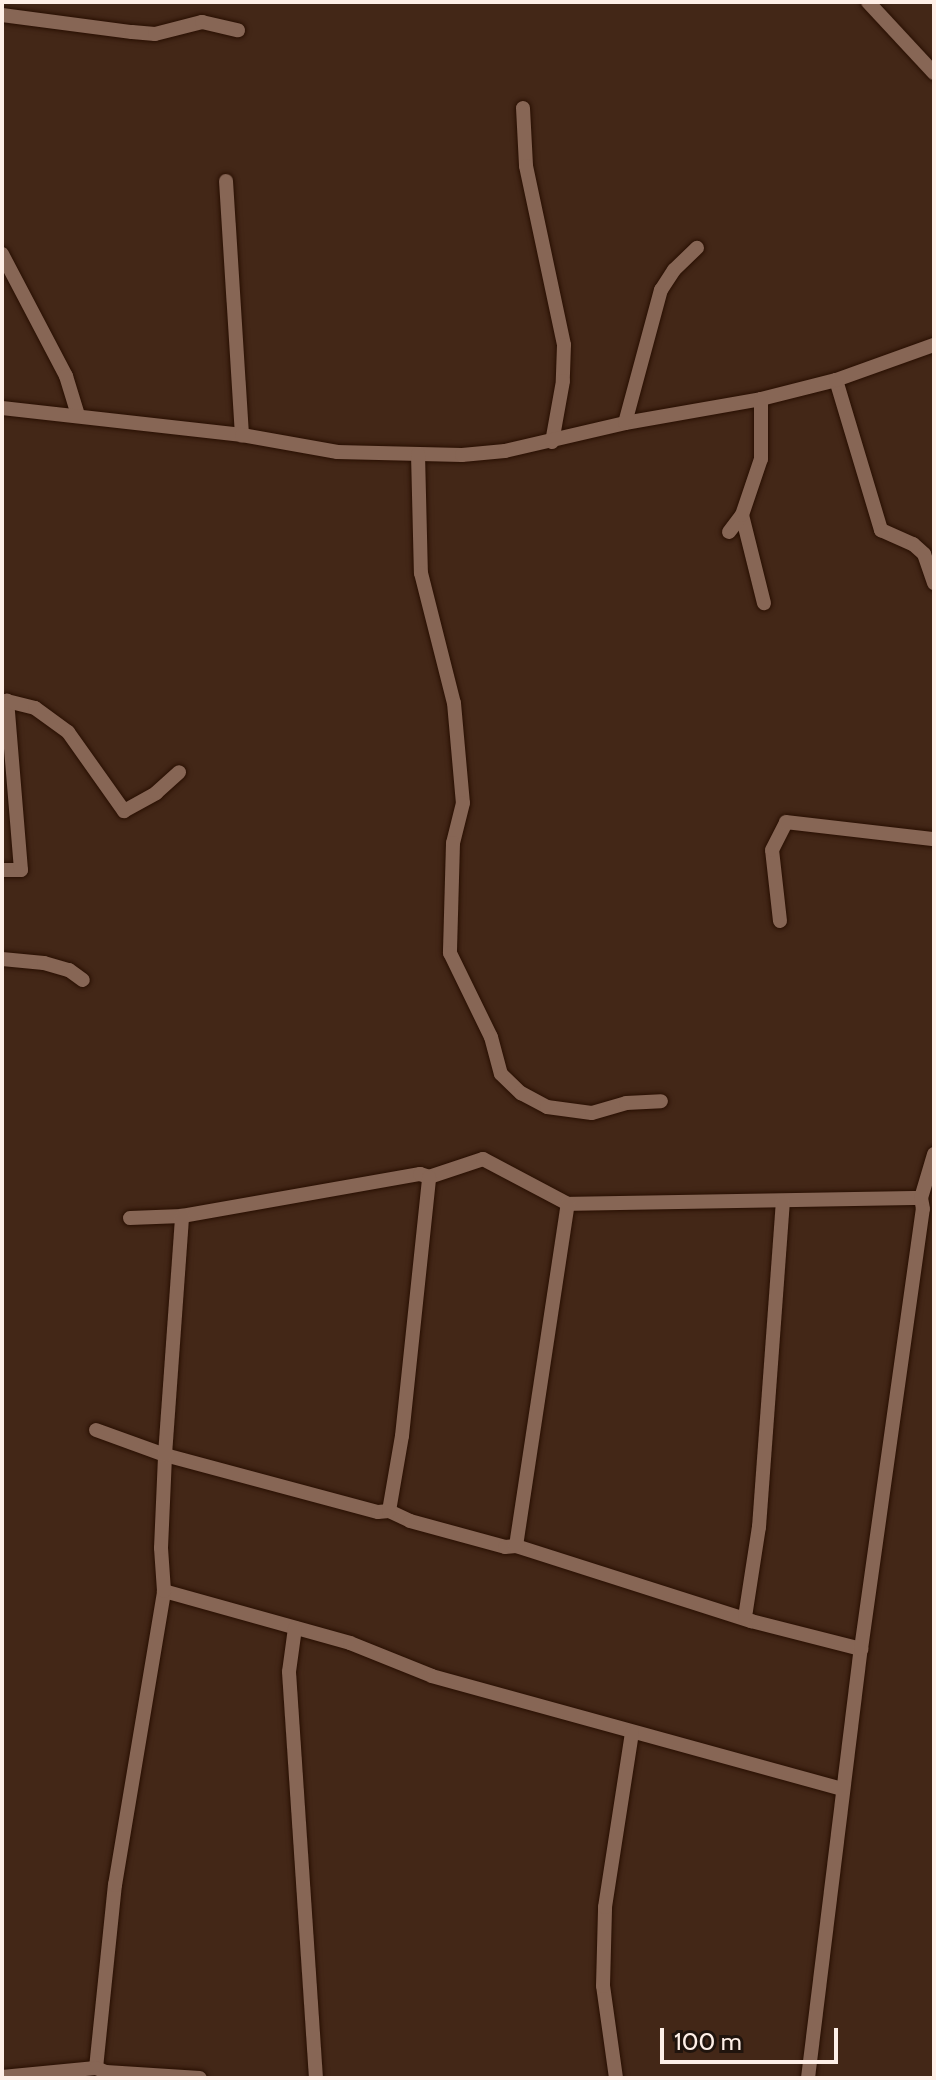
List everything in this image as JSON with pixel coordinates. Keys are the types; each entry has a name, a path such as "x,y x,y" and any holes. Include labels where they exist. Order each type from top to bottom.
{"street":[{"path":"868,2 934,73"},
{"path":"2,15 155,34 202,22 238,30"},
{"path":"523,108 526,166 564,345 563,381 552,442"},
{"path":"226,181 242,435"},
{"path":"625,423 661,290 674,270 697,248"},
{"path":"2,254 66,376 78,415"},
{"path":"2,408 242,435 337,452 491,453 552,442 625,423 761,399 836,380 934,345"},
{"path":"836,380 881,530 913,544 924,554 934,583"},
{"path":"729,532 742,515 761,459 761,399"},
{"path":"418,454 421,573 454,703 463,803 453,843 450,953 491,1037 501,1074 521,1093 547,1107 592,1113 626,1103 661,1101"},
{"path":"742,515 764,603"},
{"path":"2,870 21,870 4,701 35,708 68,732 124,811 156,793 179,772"},
{"path":"780,921 772,850 786,822 934,839"},
{"path":"2,959 44,963 69,970 83,980"},
{"path":"808,2078 861,1649 923,1209 921,1198 934,1154"},
{"path":"130,1218 182,1216 420,1174 429,1177 483,1159 568,1204 921,1198"},
{"path":"389,1511 402,1436 429,1177"},
{"path":"745,1617 759,1527 783,1202"},
{"path":"516,1546 568,1204"},
{"path":"96,2068 115,1885 164,1591 161,1548 165,1455 182,1216"},
{"path":"96,1430 165,1455 378,1512 389,1511 410,1521 505,1547 516,1546 745,1617 861,1649"},
{"path":"164,1591 284,1622 350,1643 432,1676 843,1789"},
{"path":"295,1628 289,1672 316,2078"},
{"path":"616,2078 603,1986 605,1907 632,1732"},
{"path":"2,2077 96,2068 106,2072 200,2078"}]}
